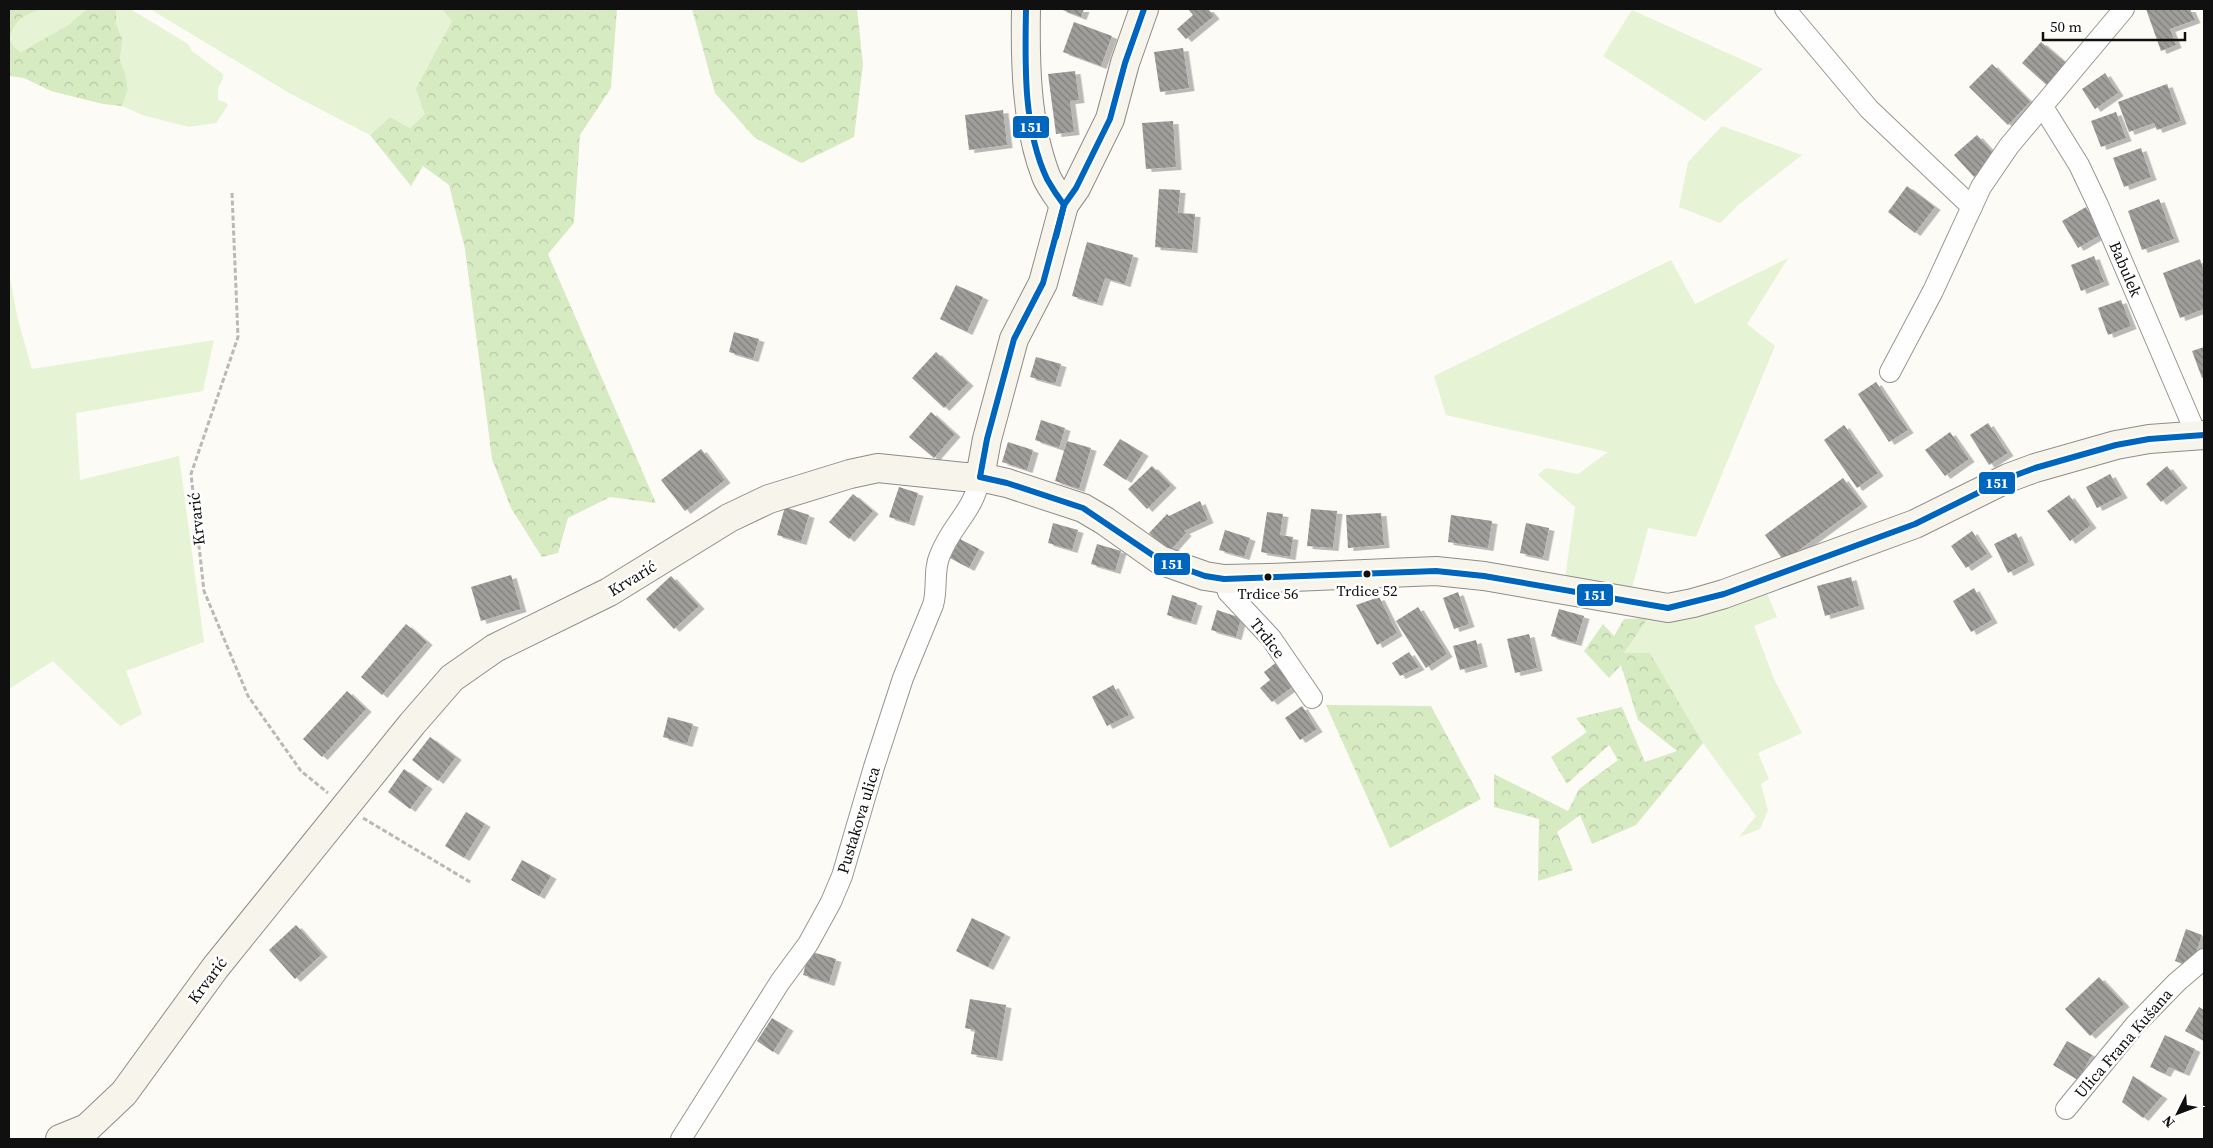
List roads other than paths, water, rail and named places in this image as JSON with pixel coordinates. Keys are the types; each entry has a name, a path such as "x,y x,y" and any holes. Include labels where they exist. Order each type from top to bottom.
{"street":[{"path":"1026,9 1026,71 1034,129 1046,177 1064,205"},
{"path":"1144,9 1125,62 1110,119 1076,188 1064,205 1043,283 1014,339 987,439 980,477 1007,483 1083,508 1105,521 1160,560 1205,576 1224,579 1436,571 1484,576 1668,608 1724,594 1915,524 2008,478 2036,468 2116,445 2149,439 2201,436"},
{"path":"1785,9 1869,109 1972,207"},
{"path":"1890,372 1933,291 1981,187 2009,146 2044,107 2124,9"},
{"name":"Babulek","path":"2044,107 2079,165 2201,436"},
{"name":"Krvarić","path":"60,1139 87,1128 124,1093 215,968 412,724 452,678 495,648 609,592 730,518 769,499 850,474 878,468 964,478 980,477"},
{"name":"Pustakova ulica","path":"681,1139 770,997 808,944 842,876 874,767 903,678 933,605 936,594 939,556 957,524 972,504 978,492 980,477"},
{"name":"Trdice","path":"1224,579 1228,592 1271,638 1312,698"},
{"name":"Ulica Frana Kušana","path":"2066,1109 2135,1025 2177,982 2204,959"}],"place":[{"name":"Trdice 52","path":"1367,574"},
{"name":"Trdice 56","path":"1268,577"}]}
